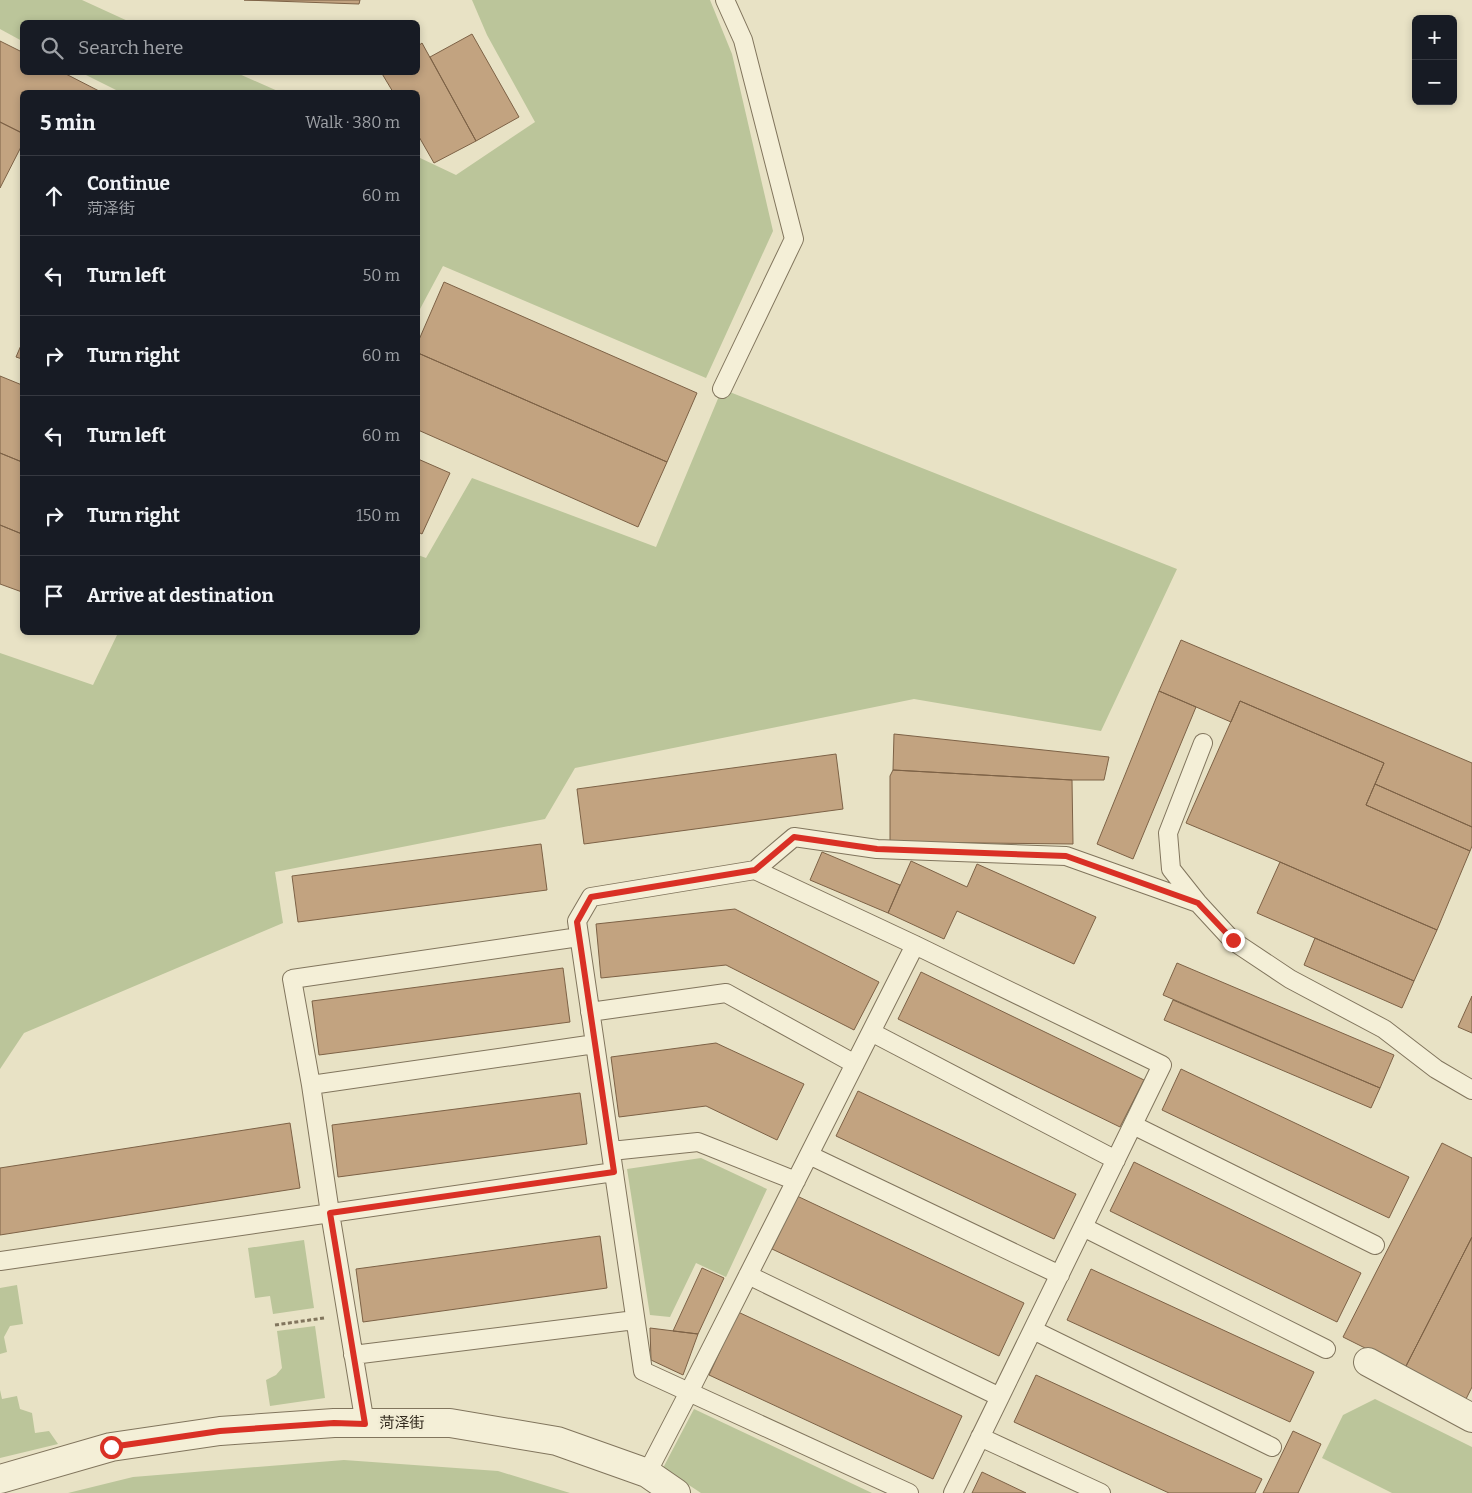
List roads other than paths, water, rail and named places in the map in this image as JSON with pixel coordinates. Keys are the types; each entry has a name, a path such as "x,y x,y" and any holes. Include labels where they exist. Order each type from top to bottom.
{"street":[{"path":"1368,1362 1472,1418"},
{"name":"菏泽街","path":"0,1479 111,1447 220,1431 334,1423 450,1423 557,1441 647,1473 676,1493"}],"lane":[{"path":"722,389 794,240 743,40 725,0"},
{"path":"1203,743 1168,834 1171,868 1198,903 1233,940 1290,979 1384,1029 1436,1069 1472,1090"},
{"path":"909,1493 643,1371 577,922 591,897 755,870 794,837 877,849 1066,856 1198,903"},
{"path":"755,870 1162,1065 953,1493"},
{"path":"365,1424 311,1084 292,979 579,937"},
{"path":"647,1473 915,945"},
{"path":"590,1012 726,993 855,1064"},
{"path":"871,1032 1116,1160"},
{"path":"311,1084 595,1044"},
{"path":"1133,1125 1375,1245"},
{"path":"611,1151 698,1142 796,1181"},
{"path":"809,1155 1060,1275"},
{"path":"0,1261 614,1172"},
{"path":"1083,1227 1326,1348"},
{"path":"748,1275 1000,1397"},
{"path":"354,1355 635,1320"},
{"path":"1033,1330 1272,1447"},
{"path":"980,1437 1101,1493"}]}
